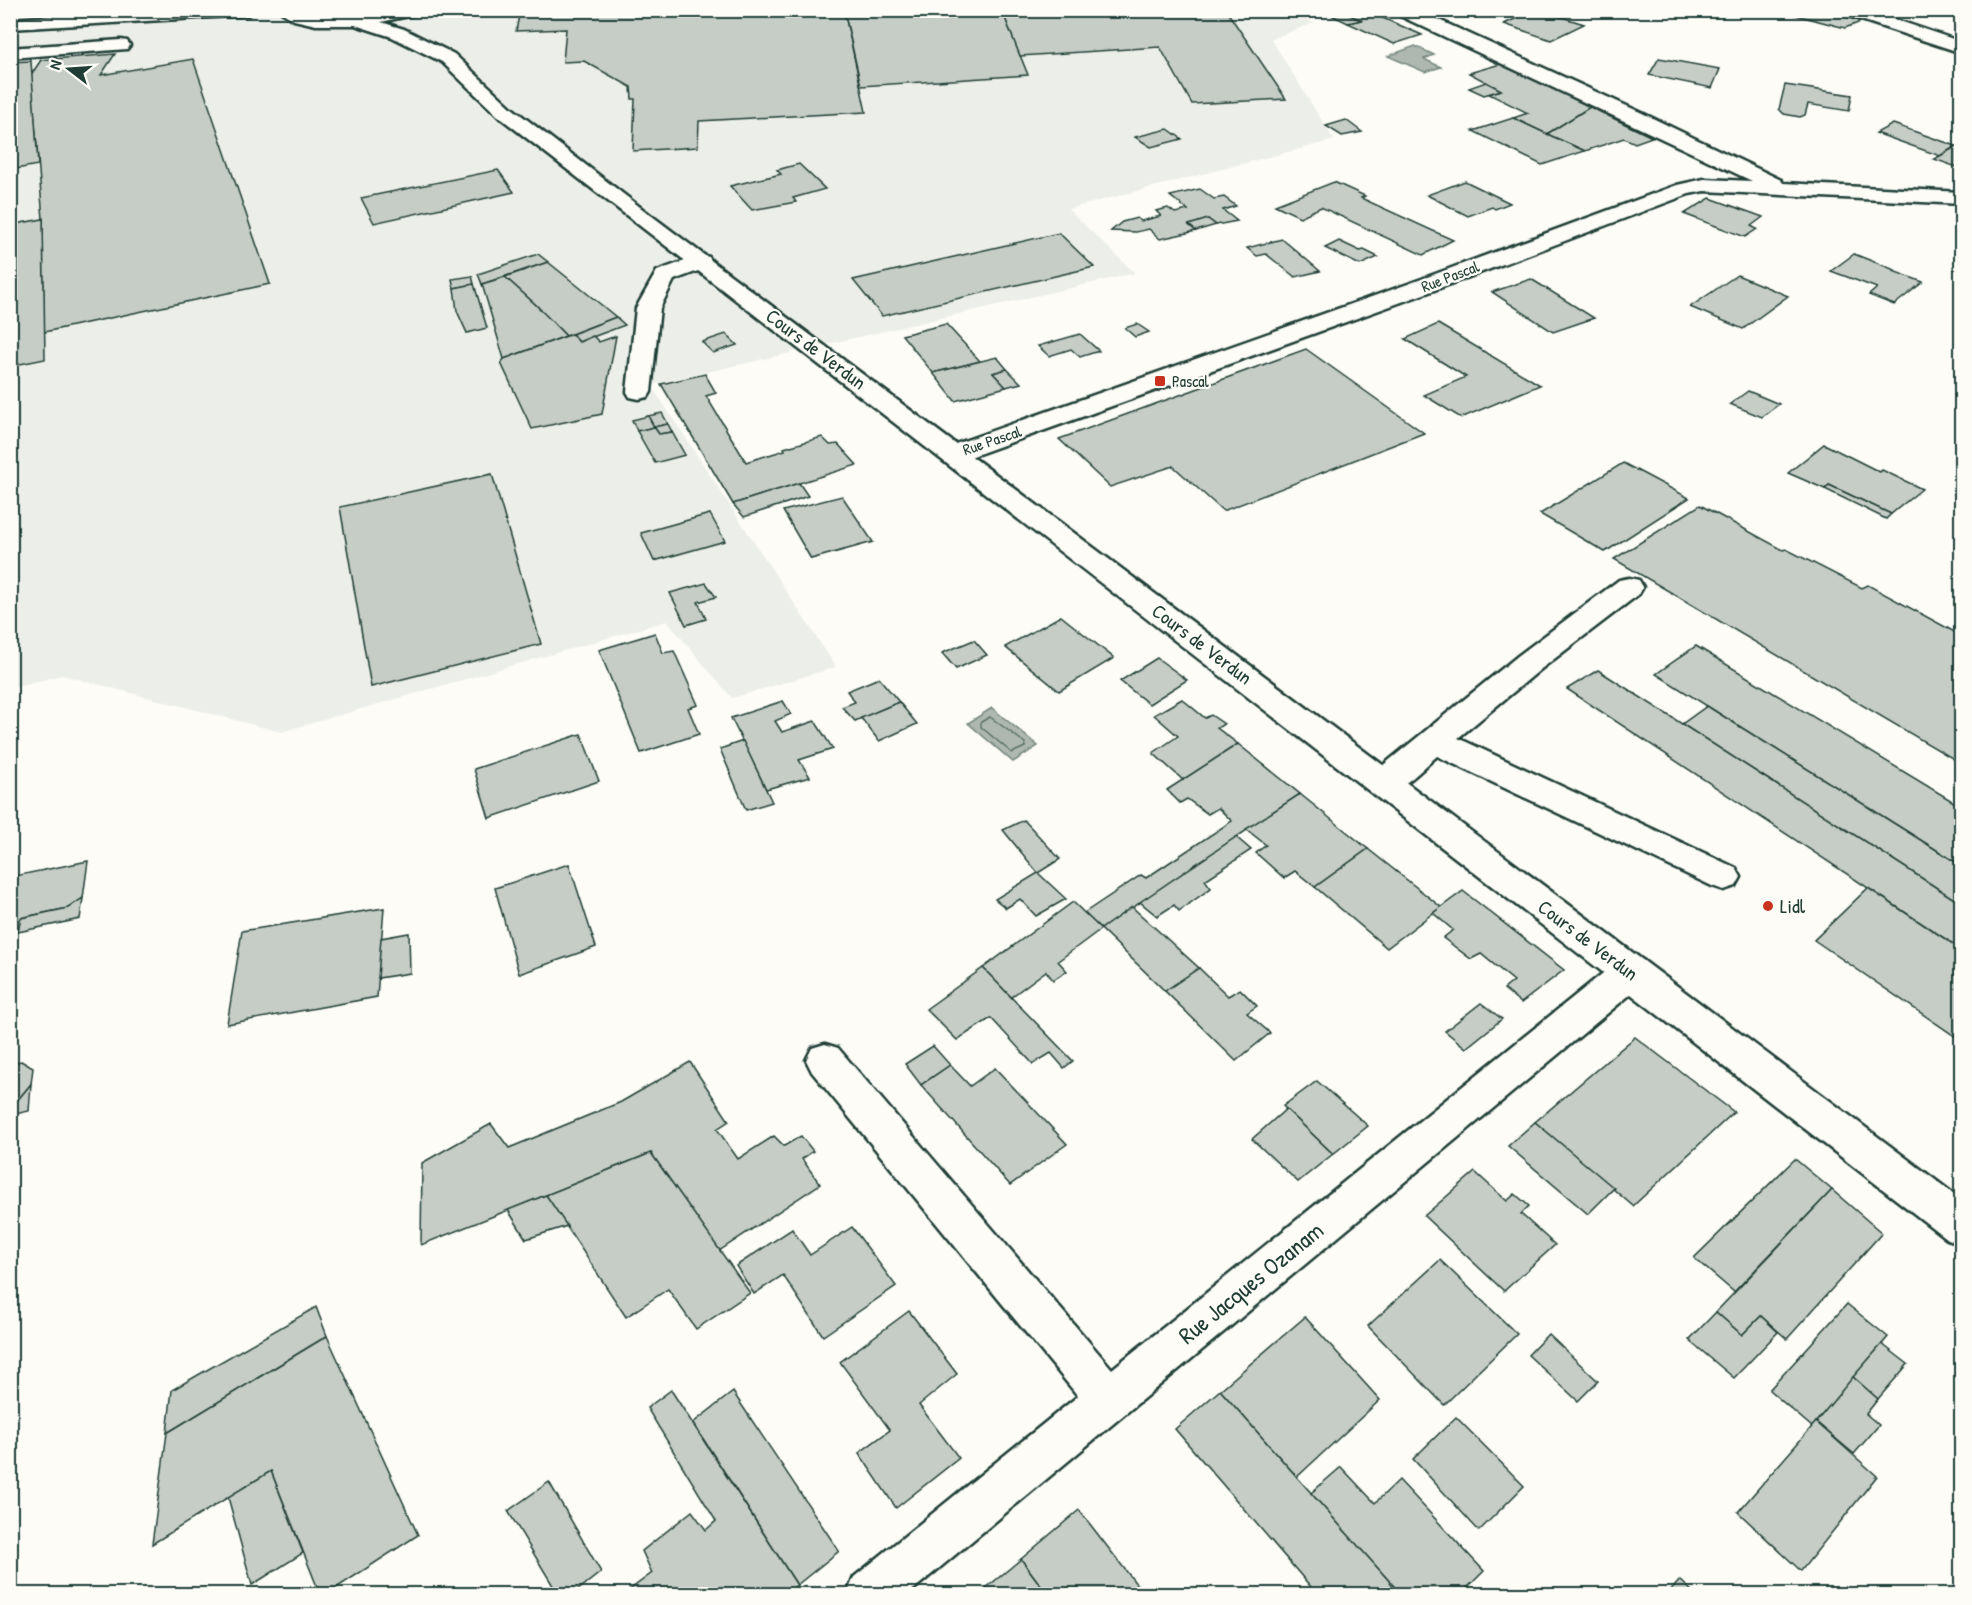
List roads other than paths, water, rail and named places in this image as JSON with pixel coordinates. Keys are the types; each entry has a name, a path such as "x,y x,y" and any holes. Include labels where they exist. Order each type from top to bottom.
{"main road":[{"path":"10,12 28,10"},
{"path":"10,24 248,10"},
{"path":"284,12 320,20 356,20 411,10"},
{"path":"1402,10 1633,116 1786,190"},
{"path":"1849,10 1962,48"},
{"name":"Cours de Verdun","path":"356,20 398,33 448,58 505,112 1962,1224"},
{"name":"Cours de Verdun","path":"435,33 448,58"},
{"path":"10,53 121,45"},
{"name":"Rue Pascal","path":"953,454 1416,289 1684,189 1704,185 1962,198"},
{"path":"639,392 648,308 665,276 701,262"},
{"path":"1383,783 1530,662 1629,587"},
{"path":"1435,741 1724,877"},
{"name":"Rue Jacques Ozanam","path":"871,1594 1631,972"},
{"path":"825,1060 1110,1400"}],"water":[{"path":"1415,46 1434,55 1424,59 1441,67 1425,72 1388,56"},
{"path":"992,708 1038,746 1013,762 968,723"}],"place":[{"name":"Pascal","path":"1160,381"},
{"name":"Lidl","path":"1768,906"}]}
